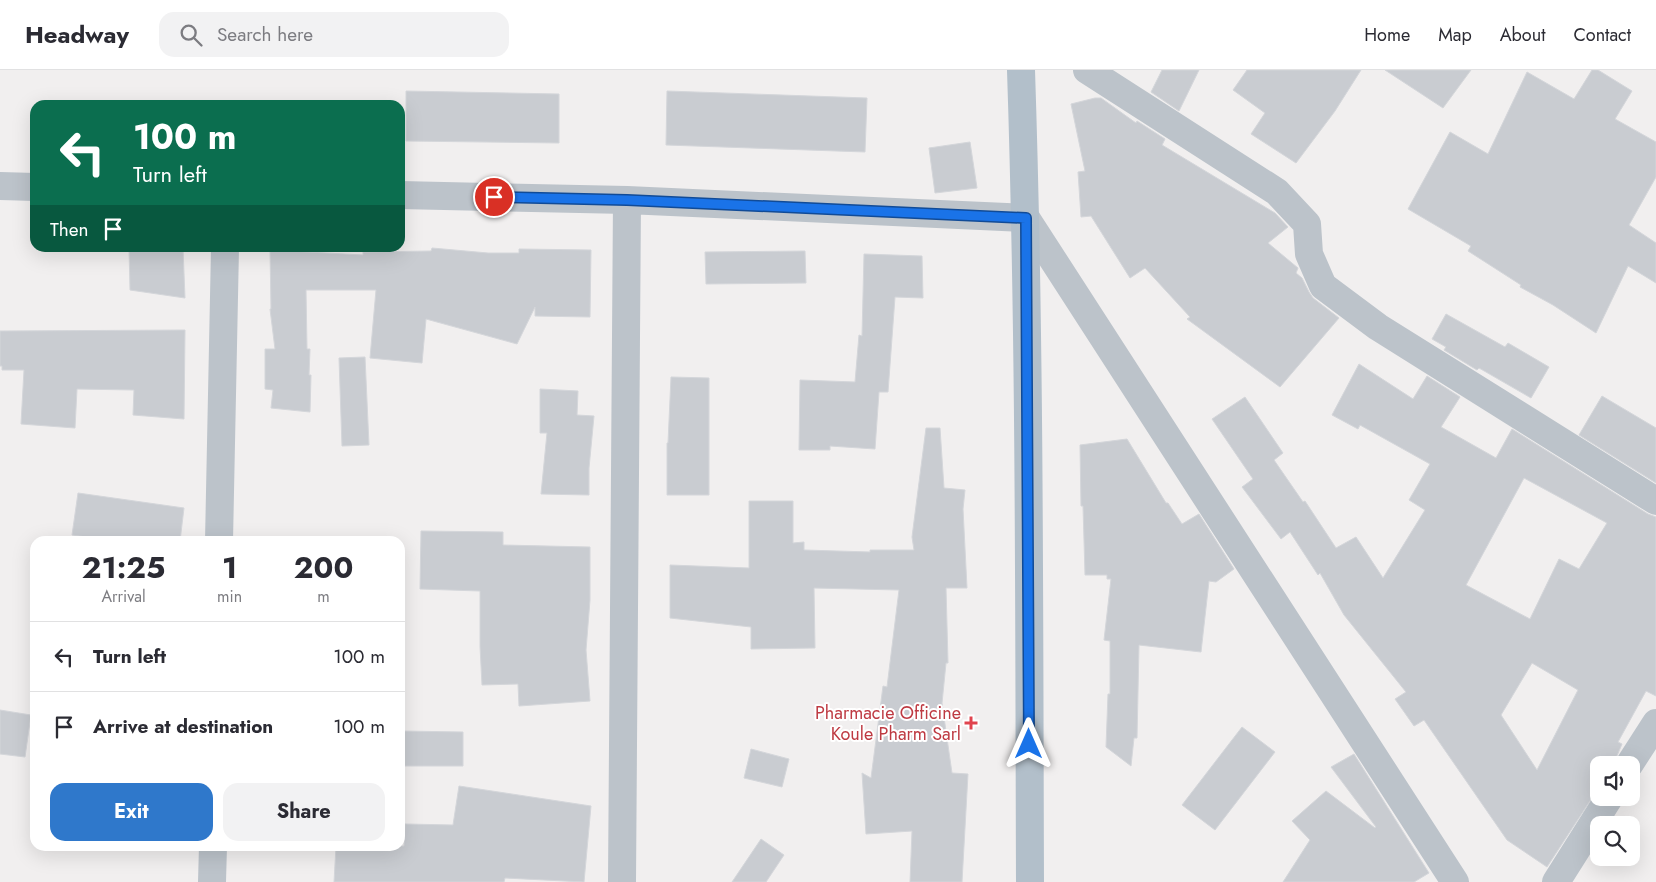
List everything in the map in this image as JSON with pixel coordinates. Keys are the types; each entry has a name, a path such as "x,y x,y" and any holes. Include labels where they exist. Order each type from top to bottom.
{"main road":[{"path":"1020,70 1026,218 1030,882"}],"street":[{"path":"1087,70 1277,192 1307,224 1309,254 1323,286 1378,327 1656,501"},
{"path":"0,186 30,186"},
{"path":"405,195 627,200 1026,218 1455,882"},
{"path":"622,882 627,200"},
{"path":"219,536 225,252"},
{"path":"1636,756 1656,723"},
{"path":"1556,882 1604,806"},
{"path":"212,882 213,851"}],"building":[{"path":"1162,70 1199,70 1179,111 1151,92"},
{"path":"1247,70 1361,70 1335,111 1296,163 1251,134 1265,113 1233,90"},
{"path":"1385,70 1471,70 1443,108"},
{"path":"1592,70 1598,70 1632,91 1615,119 1656,142 1656,177 1629,225 1656,243 1656,283 1628,266 1596,333 1553,305 1520,287 1521,285 1468,251 1471,246 1408,209 1450,132 1488,154 1527,72 1574,99"},
{"path":"406,91 559,94 559,143 406,141"},
{"path":"667,91 867,98 865,152 666,145"},
{"path":"1101,98 1136,123 1137,121 1165,139 1162,145 1275,213 1288,227 1268,243 1298,268 1296,273 1302,278 1313,298 1339,318 1280,387 1187,319 1190,317 1145,268 1130,278 1091,216 1081,217 1078,172 1085,171 1071,104"},
{"path":"970,142 977,188 935,193 929,148"},
{"path":"432,248 488,253 519,253 519,249 591,250 590,317 535,316 535,307 517,344 426,319 422,363 370,358 376,290 306,290 307,349 310,349 309,375 311,375 310,412 271,408 273,390 265,389 265,349 275,349 270,309 270,252 363,255 363,252 431,251"},
{"path":"805,251 806,283 706,284 705,252"},
{"path":"129,252 183,252 185,298 130,290"},
{"path":"864,254 922,256 923,298 895,297 888,392 879,392 875,449 830,446 830,450 799,450 800,380 855,382 859,335 862,336"},
{"path":"1446,314 1505,347 1508,343 1549,367 1531,398 1479,368 1477,370 1444,350 1446,347 1432,339"},
{"path":"185,330 184,419 133,415 134,390 77,389 75,428 21,424 24,370 2,370 2,366 0,366 0,331"},
{"path":"365,357 369,445 342,446 339,358"},
{"path":"1359,364 1413,399 1427,376 1460,397 1441,427 1496,458 1512,429 1648,514 1656,517 1656,696 1646,691 1618,742 1622,744 1617,756 1590,756 1590,801 1547,867 1507,840 1424,720 1414,726 1395,699 1406,692 1344,615 1320,573 1318,575 1290,532 1281,539 1242,487 1253,479 1212,419 1245,397 1283,453 1274,460 1303,502 1305,501 1336,548 1356,537 1383,578 1425,510 1409,500 1430,464 1360,425 1358,429 1332,415","holes":["1524,478 1607,523 1579,569 1559,559 1530,619 1466,585","1532,663 1578,690 1537,770 1501,715"]},
{"path":"671,377 709,378 709,495 667,495 667,443"},
{"path":"540,389 578,391 577,415 594,416 589,468 589,495 541,494 547,433 540,433"},
{"path":"1602,396 1656,428 1656,483 1579,435"},
{"path":"926,428 940,428 944,488 965,490 963,509 967,588 946,588 948,663 946,663 942,703 952,773 968,774 962,882 910,882 912,831 866,834 862,773 871,778 883,686 887,687 899,590 814,588 815,648 751,649 751,627 670,618 670,565 749,568 749,501 793,501 793,543 804,542 804,550 870,552 870,550 914,550 912,537"},
{"path":"1127,439 1166,503 1168,503 1182,524 1199,514 1234,569 1216,582 1209,581 1201,652 1139,645 1137,738 1134,738 1131,766 1106,747 1108,694 1110,694 1110,641 1104,640 1111,579 1107,579 1107,575 1085,575 1080,445"},
{"path":"78,493 184,508 181,536 72,535"},
{"path":"421,531 503,532 503,545 590,547 590,600 586,650 590,701 519,706 518,684 482,685 480,591 420,589"},
{"path":"0,710 30,715 25,757 0,754"},
{"path":"1242,727 1275,752 1215,830 1182,805"},
{"path":"405,731 463,732 463,766 405,766"},
{"path":"751,749 789,759 782,787 744,778"},
{"path":"1354,754 1429,873 1414,882 1283,882 1310,840 1292,821 1326,791 1376,827 1331,767"},
{"path":"459,786 591,806 584,882 505,878 504,882 334,882 336,851 405,851 405,824 453,825"},
{"path":"761,839 784,855 766,882 732,882"}],"place":[{"name":"Pharmacie Officine Koule Pharm Sarl","path":"971,723"}],"route":[{"path":"494,197 627,200 1026,218 1029,744"}]}
